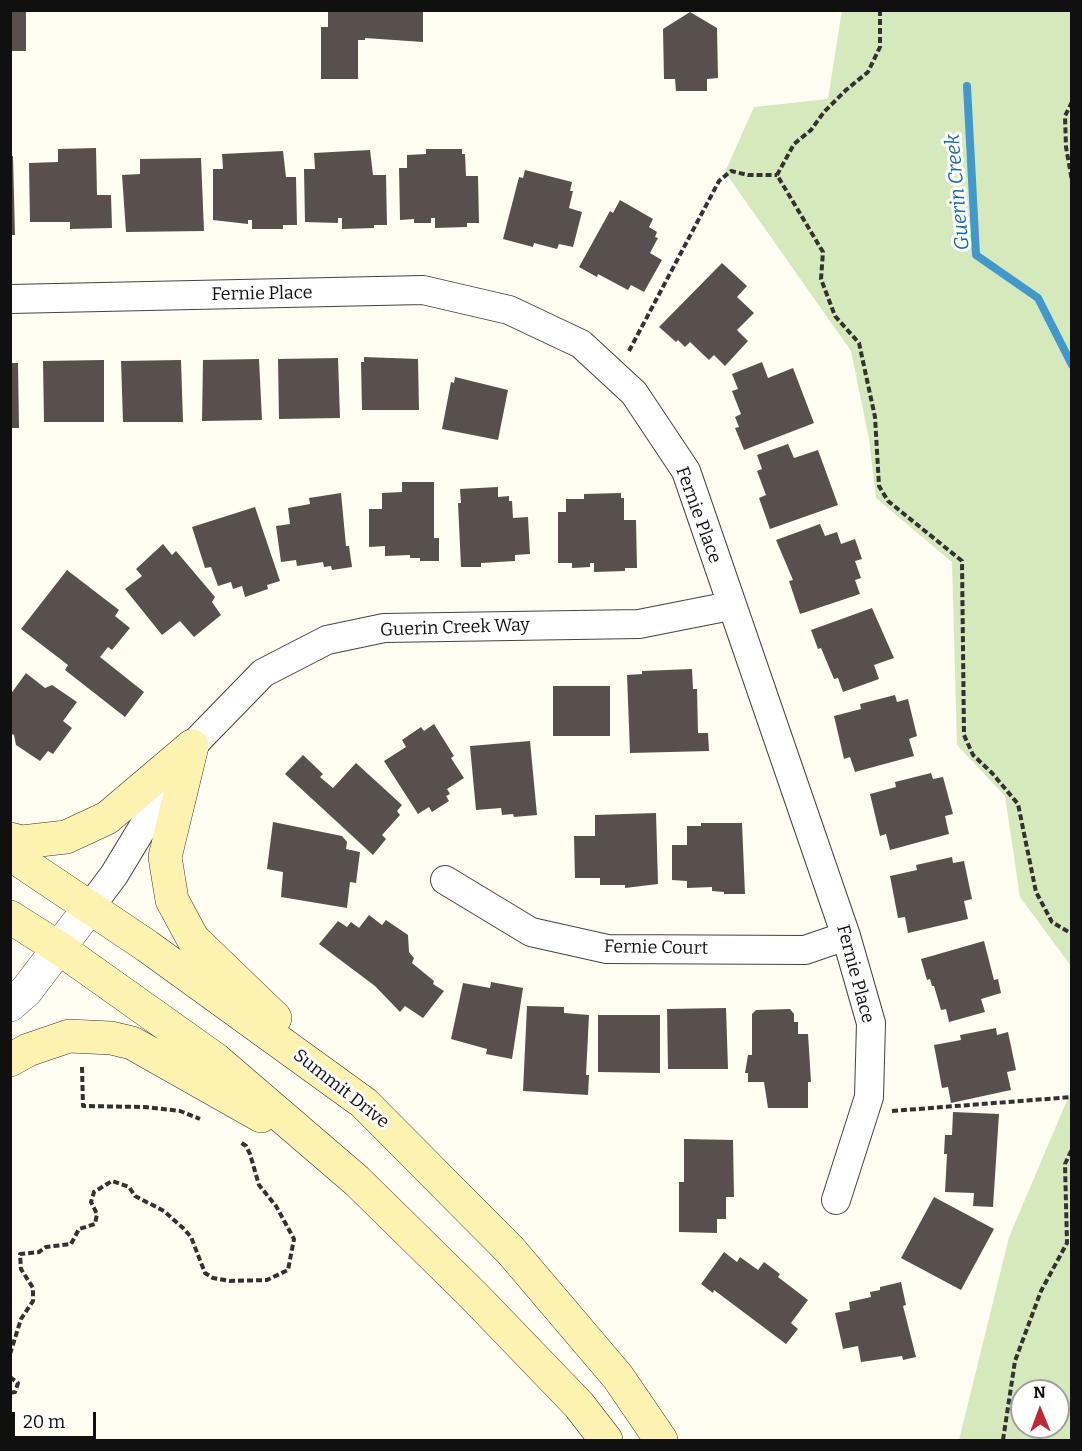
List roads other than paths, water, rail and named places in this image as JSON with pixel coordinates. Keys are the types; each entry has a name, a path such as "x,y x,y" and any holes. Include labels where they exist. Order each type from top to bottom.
{"main road":[{"path":"10,839 22,842 66,837 106,818 192,746"},
{"path":"192,746 165,857 172,900 193,939 364,1103"},
{"name":"Summit Drive","path":"10,854 90,907 364,1103 511,1251 618,1377 661,1440"},
{"path":"10,917 59,948 215,1059 357,1181 474,1296 579,1405 606,1440"},
{"path":"10,1060 28,1050 69,1036 111,1038 132,1043 186,1072 219,1094 308,1140"}],"street":[{"name":"Fernie Place","path":"10,299 423,290 509,310 581,344 634,393 686,471 730,606 846,936 871,1023 869,1097 836,1200"},
{"name":"Guerin Creek Way","path":"90,907 114,875 192,746 263,674 327,640 384,628 639,624 730,606"},
{"name":"Fernie Court","path":"445,880 531,932 607,950 805,950 846,936"},
{"path":"12,1007 90,907"}],"waterway":[{"name":"Guerin Creek","path":"967,86 976,255 1038,298 1072,365"}]}
